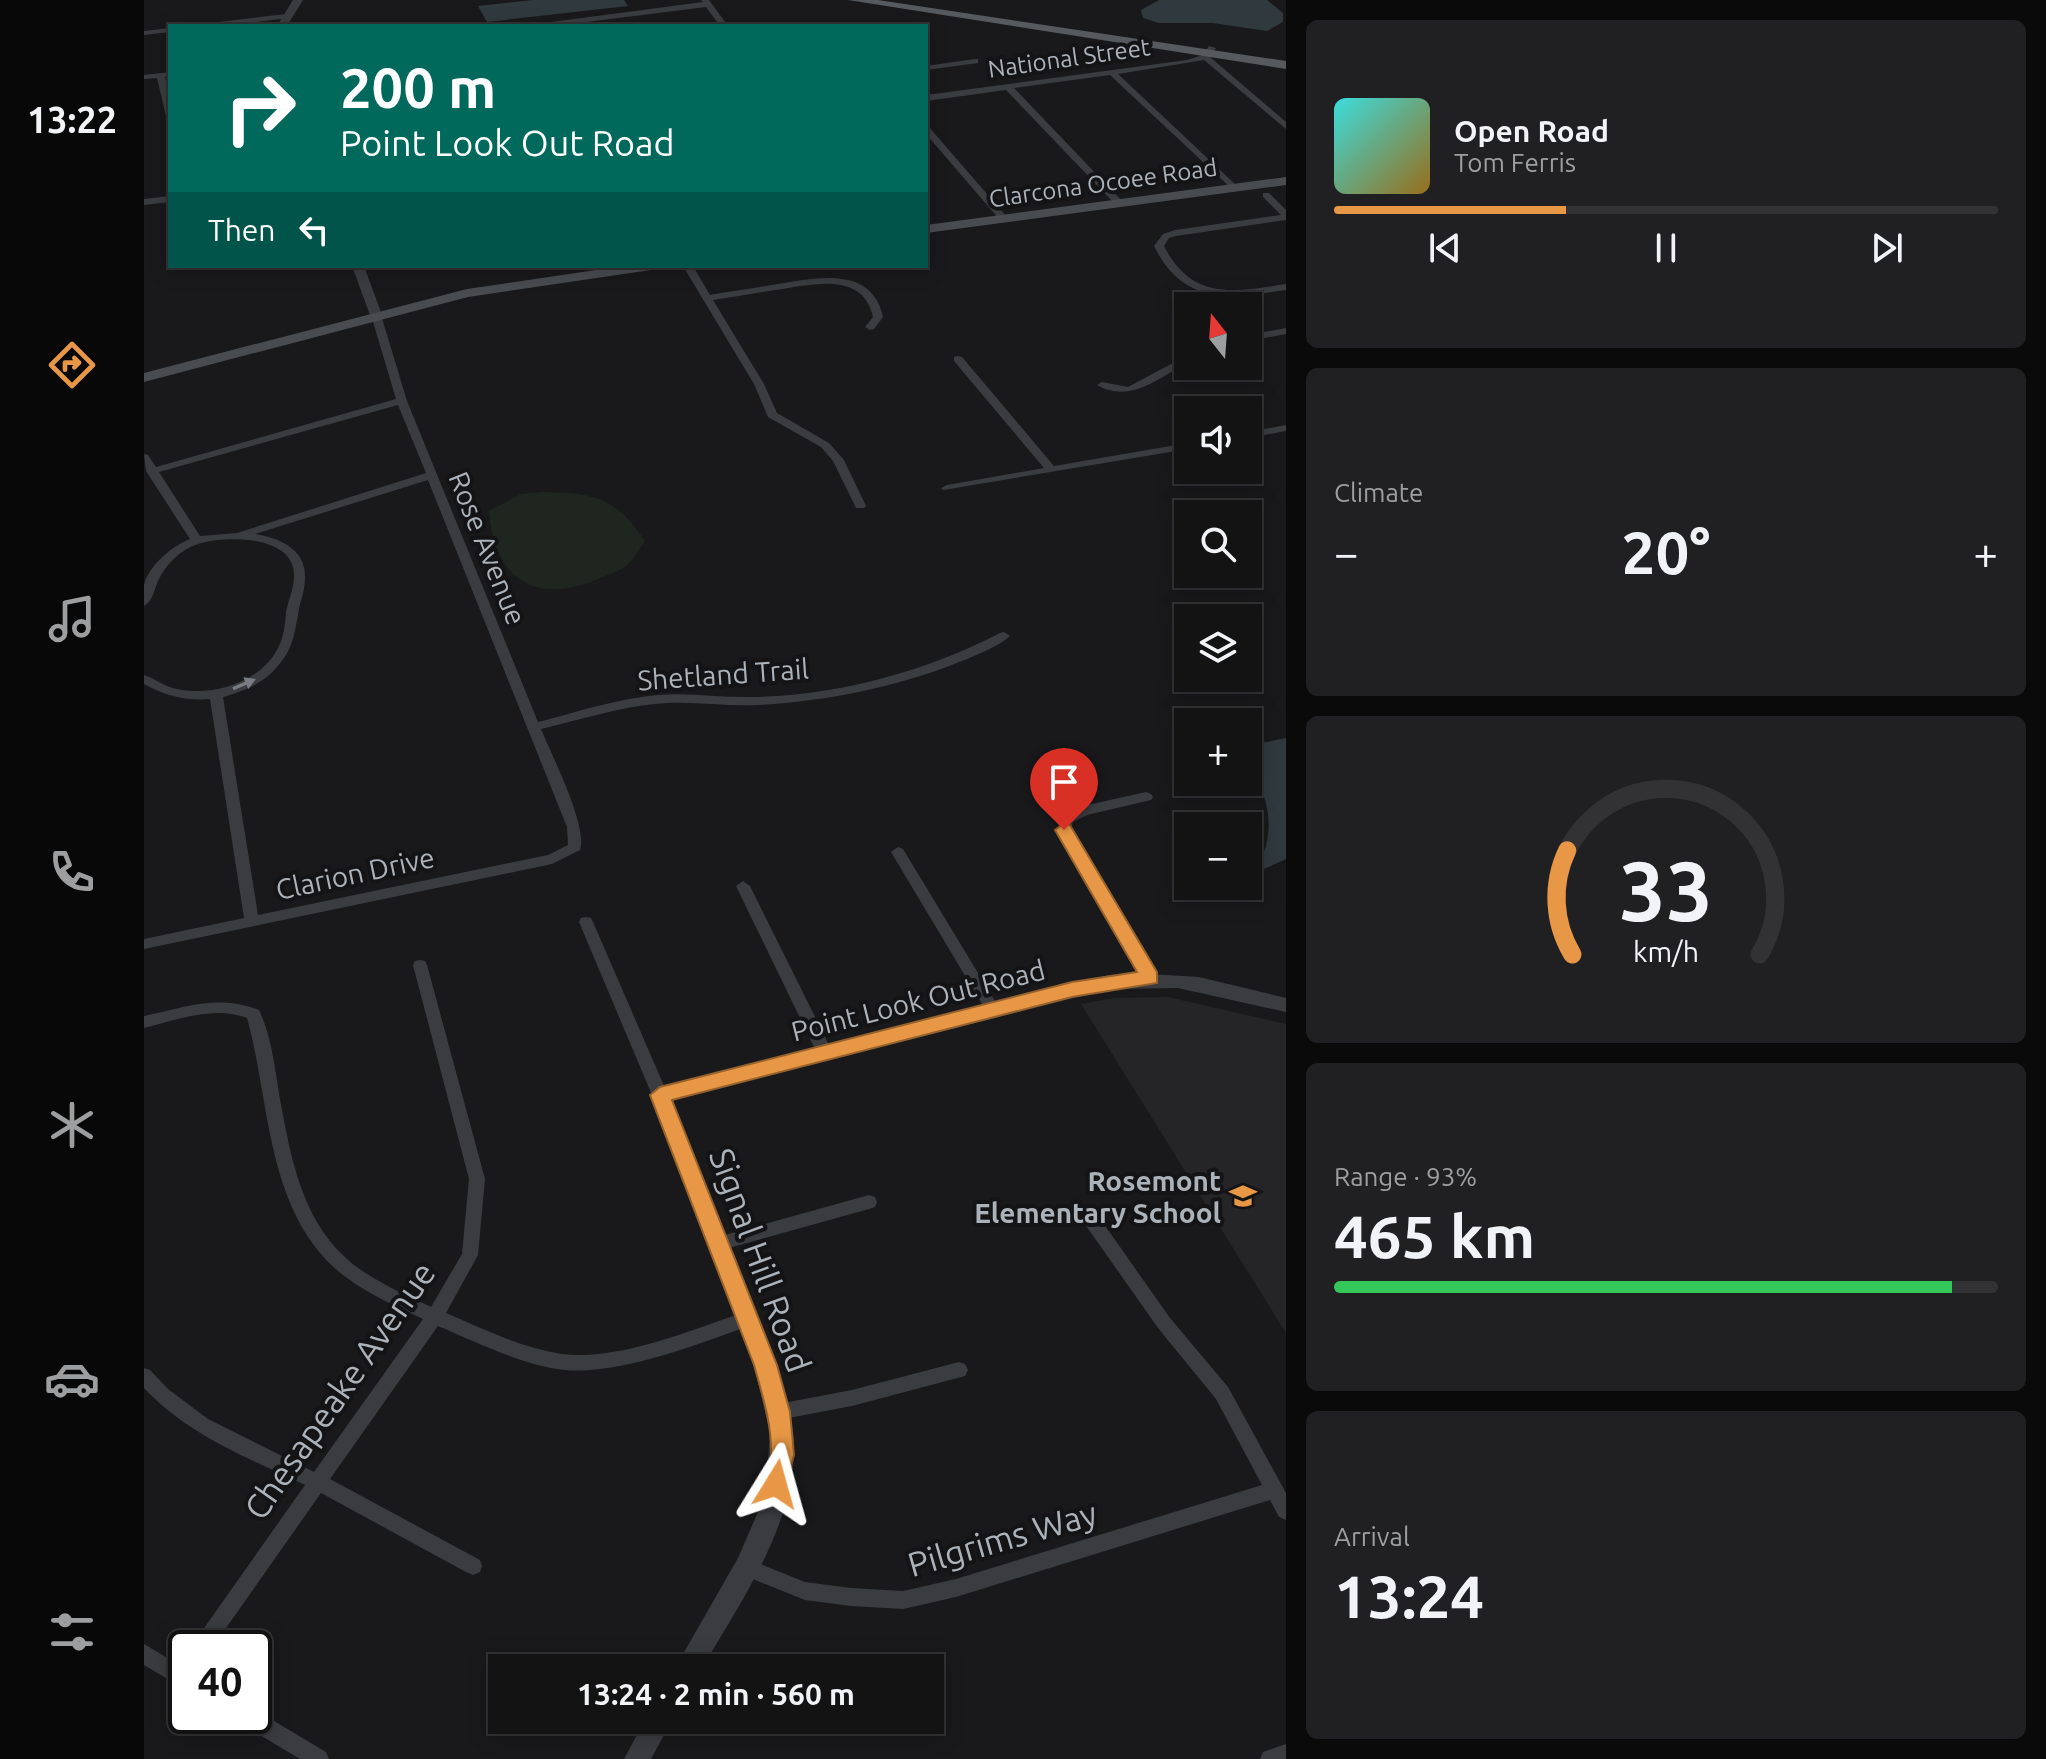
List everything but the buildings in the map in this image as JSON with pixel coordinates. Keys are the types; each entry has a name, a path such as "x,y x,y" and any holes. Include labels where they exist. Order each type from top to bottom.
{"main road":[{"path":"854,0 970,15 1286,65"},
{"path":"892,0 970,15"},
{"path":"1209,53 1286,59"},
{"name":"Clarcona Ocoee Road","path":"928,229 1286,181"},
{"path":"144,378 467,293 637,268"}],"street":[{"path":"235,24 284,21 298,0"},
{"path":"550,24 706,2 722,24"},
{"path":"144,33 168,30"},
{"path":"1209,53 1286,126"},
{"name":"National Street","path":"928,98 1111,72 1209,53"},
{"path":"928,68 975,61"},
{"path":"1111,72 1234,188"},
{"path":"144,77 165,75 168,100"},
{"path":"1008,87 1119,203"},
{"path":"928,131 1003,218"},
{"path":"1266,195 1286,216"},
{"path":"144,202 168,199"},
{"path":"1286,216 1184,231 1166,236 1159,246 1186,281 1201,290 1241,294 1286,287"},
{"name":"Rose Avenue","path":"359,268 402,401 574,827 575,847"},
{"path":"689,268 759,384 772,415 825,445 853,485 860,506"},
{"path":"707,298 823,280 843,281 858,286 877,306 878,317 870,327"},
{"path":"1262,335 1286,331"},
{"path":"958,359 1052,470"},
{"path":"1102,385 1130,390 1174,366"},
{"path":"152,471 402,401"},
{"path":"1262,432 1286,428"},
{"path":"947,488 1174,448"},
{"path":"144,457 196,539"},
{"path":"144,602 149,582 161,564 196,539 238,535 432,475"},
{"path":"144,679 164,692 216,694 245,686 264,675 285,648 300,576 298,563 287,550 267,540 238,535"},
{"name":"Shetland Trail","path":"534,727 646,700 701,697 753,701 870,685 960,658 1004,636"},
{"path":"216,694 252,921"},
{"path":"1146,797 1083,811 1067,819 1064,830 1150,977"},
{"name":"Clarion Drive","path":"144,944 552,859 575,847"},
{"path":"898,852 993,1010"},
{"path":"743,886 825,1053"},
{"name":"Signal Hill Road","path":"586,922 660,1095 748,1319 778,1412 782,1455 769,1512 745,1567 696,1654"},
{"name":"Chesapeake Avenue","path":"213,1630 436,1315 470,1255 477,1179 420,965"},
{"name":"Point Look Out Road","path":"660,1095 1084,987 1150,977 1183,979 1286,1005"},
{"path":"144,1022 222,1006 238,1006 254,1014 284,1160 298,1204 319,1242 358,1277 436,1315 531,1355 565,1362 608,1360 748,1319"},
{"path":"718,1244 869,1202"},
{"path":"1088,1215 1147,1301 1222,1393 1286,1511"},
{"path":"778,1412 852,1398 959,1370"},
{"path":"144,1376 161,1396 196,1424 316,1481 473,1566"},
{"name":"Pilgrims Way","path":"745,1567 805,1591 903,1600 956,1588 1275,1490"},
{"path":"144,1654 168,1667"},
{"path":"270,1734 294,1753 319,1759"},
{"path":"637,1759 651,1734"},
{"path":"1270,1759 1286,1754"}],"shaded area":[{"path":"533,0 624,0 628,6 487,22 478,6"},
{"path":"1159,0 1267,0 1283,13 1283,22 1267,31 1213,23 1159,23 1143,18 1141,10"},
{"path":"521,494 575,494 601,500 623,514 645,541 623,568 575,587 537,587 522,581 509,570 499,554 489,511"},
{"path":"1286,738 1286,859 1262,870 1262,853 1269,827 1262,792 1262,743"},
{"name":"Rosemont Elementary School","path":"1168,997 1286,1024 1286,1333 1081,1004 1114,998"}],"place":[{"name":"Rosemont Elementary School","path":"1243,1196"}],"route":[{"path":"776,1484 782,1455 778,1412 765,1365 660,1095 1072,990 1150,977 1068,842 1064,830"}]}
